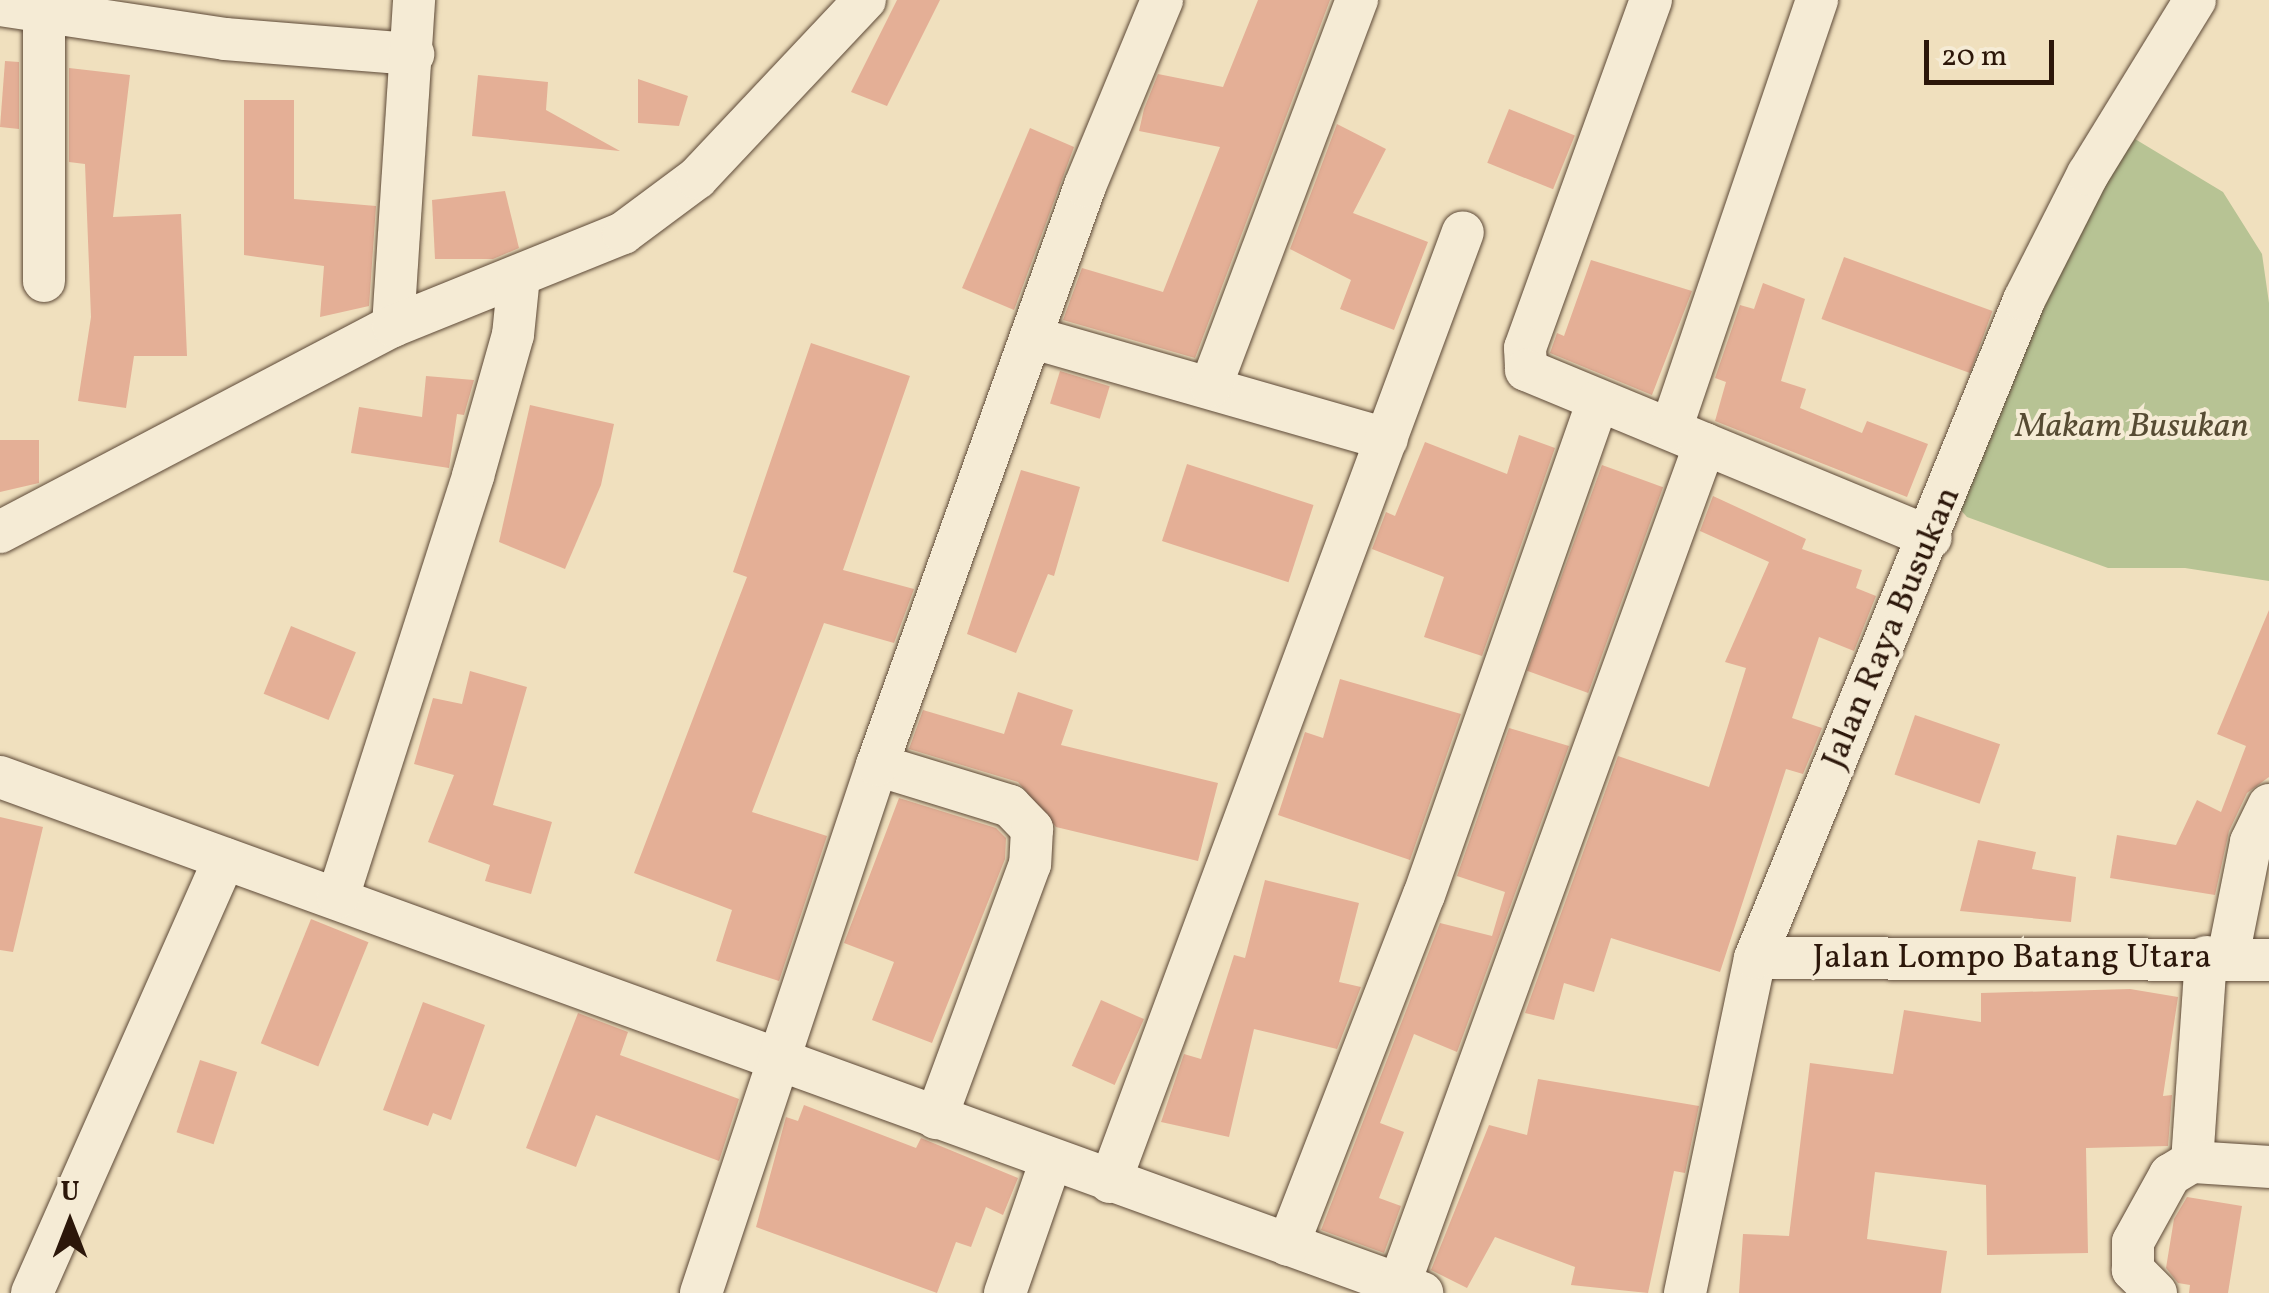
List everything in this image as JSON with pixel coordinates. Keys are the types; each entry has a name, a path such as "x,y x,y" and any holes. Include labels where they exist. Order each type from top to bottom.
{"street":[{"path":"394,326 414,0"},
{"path":"0,532 394,326 623,233 660,208 786,89 865,0"},
{"path":"702,1293 776,1059 877,765 1034,338 1085,186 1162,0"},
{"path":"1210,386 1357,0"},
{"path":"1651,0 1523,362 1533,377 1688,436 1932,538"},
{"path":"0,777 1410,1289 1688,436 1817,0"},
{"path":"0,5 58,9 225,39 413,54"},
{"name":"Jalan Raya Busukan","path":"1685,1293 1755,958 1932,538 2024,300 2178,7"},
{"path":"44,281 58,9"},
{"path":"1110,1182 1463,232"},
{"path":"338,897 472,476 512,335 519,276"},
{"path":"1034,338 1387,439"},
{"path":"1288,1244 1424,895 1598,402"},
{"path":"877,765 1010,806 1032,829 1030,864 936,1118"},
{"path":"2192,1162 2234,958 2251,842 2269,805"},
{"path":"32,1293 224,860"},
{"name":"Jalan Lompo Batang Utara","path":"1755,958 2234,958"},
{"path":"1004,1293 1051,1160"},
{"path":"2156,1293 2132,1270 2133,1242 2170,1174 2192,1162 2269,1167"}],"green space":[{"name":"Makam Busukan","path":"2135,139 2223,192 2262,254 2269,303 2269,581 2185,568 2108,568 1967,517 1958,507 2066,236"}],"building":[{"path":"897,0 940,0 887,106 851,92"},
{"path":"1258,0 1330,0 1195,358 1063,320 1082,268 1163,292 1220,147 1139,131 1144,109 1158,74 1223,87"},
{"path":"5,61 19,62 19,129 0,127"},
{"path":"69,68 130,75 113,217 181,214 187,356 134,356 126,408 78,401 91,317 85,164 69,162"},
{"path":"478,75 548,82 546,110 620,151 472,136"},
{"path":"638,79 688,96 679,126 638,123"},
{"path":"244,100 294,100 294,199 376,206 369,306 320,317 324,266 244,255"},
{"path":"1509,109 1575,136 1553,189 1487,163"},
{"path":"1337,124 1386,149 1353,213 1428,242 1394,330 1340,309 1351,280 1290,249"},
{"path":"1030,128 1074,147 1014,310 962,288"},
{"path":"505,191 519,248 493,259 435,259 432,200"},
{"path":"1844,257 1992,311 1970,373 1821,319"},
{"path":"1591,260 1692,291 1652,395 1550,353 1557,333 1564,336"},
{"path":"1763,283 1805,299 1781,381 1806,389 1800,408 1862,433 1867,421 1928,444 1907,497 1715,421 1726,382 1715,378 1740,305 1754,309"},
{"path":"811,343 910,376 843,570 914,589 894,643 824,623 752,812 827,836 779,981 716,961 732,910 634,873 747,577 733,572"},
{"path":"1060,371 1110,386 1100,419 1050,404"},
{"path":"426,376 474,380 464,415 457,414 449,468 351,453 359,407 422,417"},
{"path":"530,405 614,424 601,485 565,569 499,542"},
{"path":"1519,435 1555,448 1482,656 1424,637 1444,577 1372,549 1386,512 1395,516 1425,442 1507,474"},
{"path":"0,440 39,440 39,483 0,492"},
{"path":"1187,464 1313,505 1288,582 1162,541"},
{"path":"1602,465 1663,487 1588,693 1527,671"},
{"path":"1021,470 1080,487 1054,576 1048,574 1016,653 967,634"},
{"path":"1713,496 1806,539 1802,549 1862,570 1856,588 1876,596 1854,651 1819,637 1792,718 1822,728 1803,774 1786,769 1720,972 1611,938 1594,992 1564,983 1554,1020 1525,1013 1618,756 1709,787 1746,668 1725,662 1769,562 1700,531"},
{"path":"2269,610 2269,777 2247,793 2229,831 2215,895 2110,878 2117,835 2176,845 2197,800 2221,812 2246,746 2217,734"},
{"path":"291,626 356,652 329,720 264,694"},
{"path":"470,671 527,687 493,805 552,822 531,894 485,881 490,865 428,842 454,775 414,764 433,698 462,704"},
{"path":"1340,679 1461,714 1410,860 1278,815 1305,732 1323,738"},
{"path":"1018,692 1073,710 1061,745 1218,783 1198,861 1056,827 1018,782 909,749 923,710 1004,734"},
{"path":"1915,715 2000,744 1980,804 1894,775"},
{"path":"1509,728 1569,746 1457,1052 1414,1034 1380,1123 1404,1132 1379,1198 1401,1206 1384,1253 1321,1230 1440,923 1492,936 1505,892 1457,876"},
{"path":"899,798 996,828 1006,838 1005,859 932,1043 872,1020 894,962 844,943"},
{"path":"0,817 43,827 13,952 0,950"},
{"path":"1978,840 2036,852 2032,869 2076,877 2071,922 1960,911"},
{"path":"1265,880 1359,903 1339,982 1361,987 1337,1049 1254,1029 1229,1137 1161,1122 1184,1054 1201,1059 1234,955 1245,958"},
{"path":"311,919 368,942 318,1066 261,1043"},
{"path":"2130,989 2178,997 2163,1096 2172,1095 2168,1146 2086,1148 2088,1253 1987,1255 1986,1185 1875,1172 1867,1239 1947,1251 1941,1293 1739,1293 1743,1234 1789,1236 1810,1063 1893,1074 1904,1010 1981,1022 1981,993"},
{"path":"1101,1000 1144,1019 1115,1085 1072,1066"},
{"path":"423,1002 485,1025 451,1120 433,1113 428,1126 383,1110"},
{"path":"578,1013 628,1032 620,1055 739,1099 719,1161 596,1115 576,1167 526,1148"},
{"path":"200,1060 237,1072 214,1144 177,1132"},
{"path":"1538,1079 1699,1106 1685,1173 1674,1171 1648,1293 1571,1285 1575,1267 1495,1237 1467,1288 1431,1270 1489,1125 1527,1135"},
{"path":"804,1105 916,1148 921,1138 1018,1178 1003,1215 986,1207 971,1247 956,1242 937,1293 756,1227 786,1117 798,1121"},
{"path":"2187,1197 2242,1206 2228,1293 2189,1293 2190,1285 2178,1283 2166,1268 2174,1219"}]}
